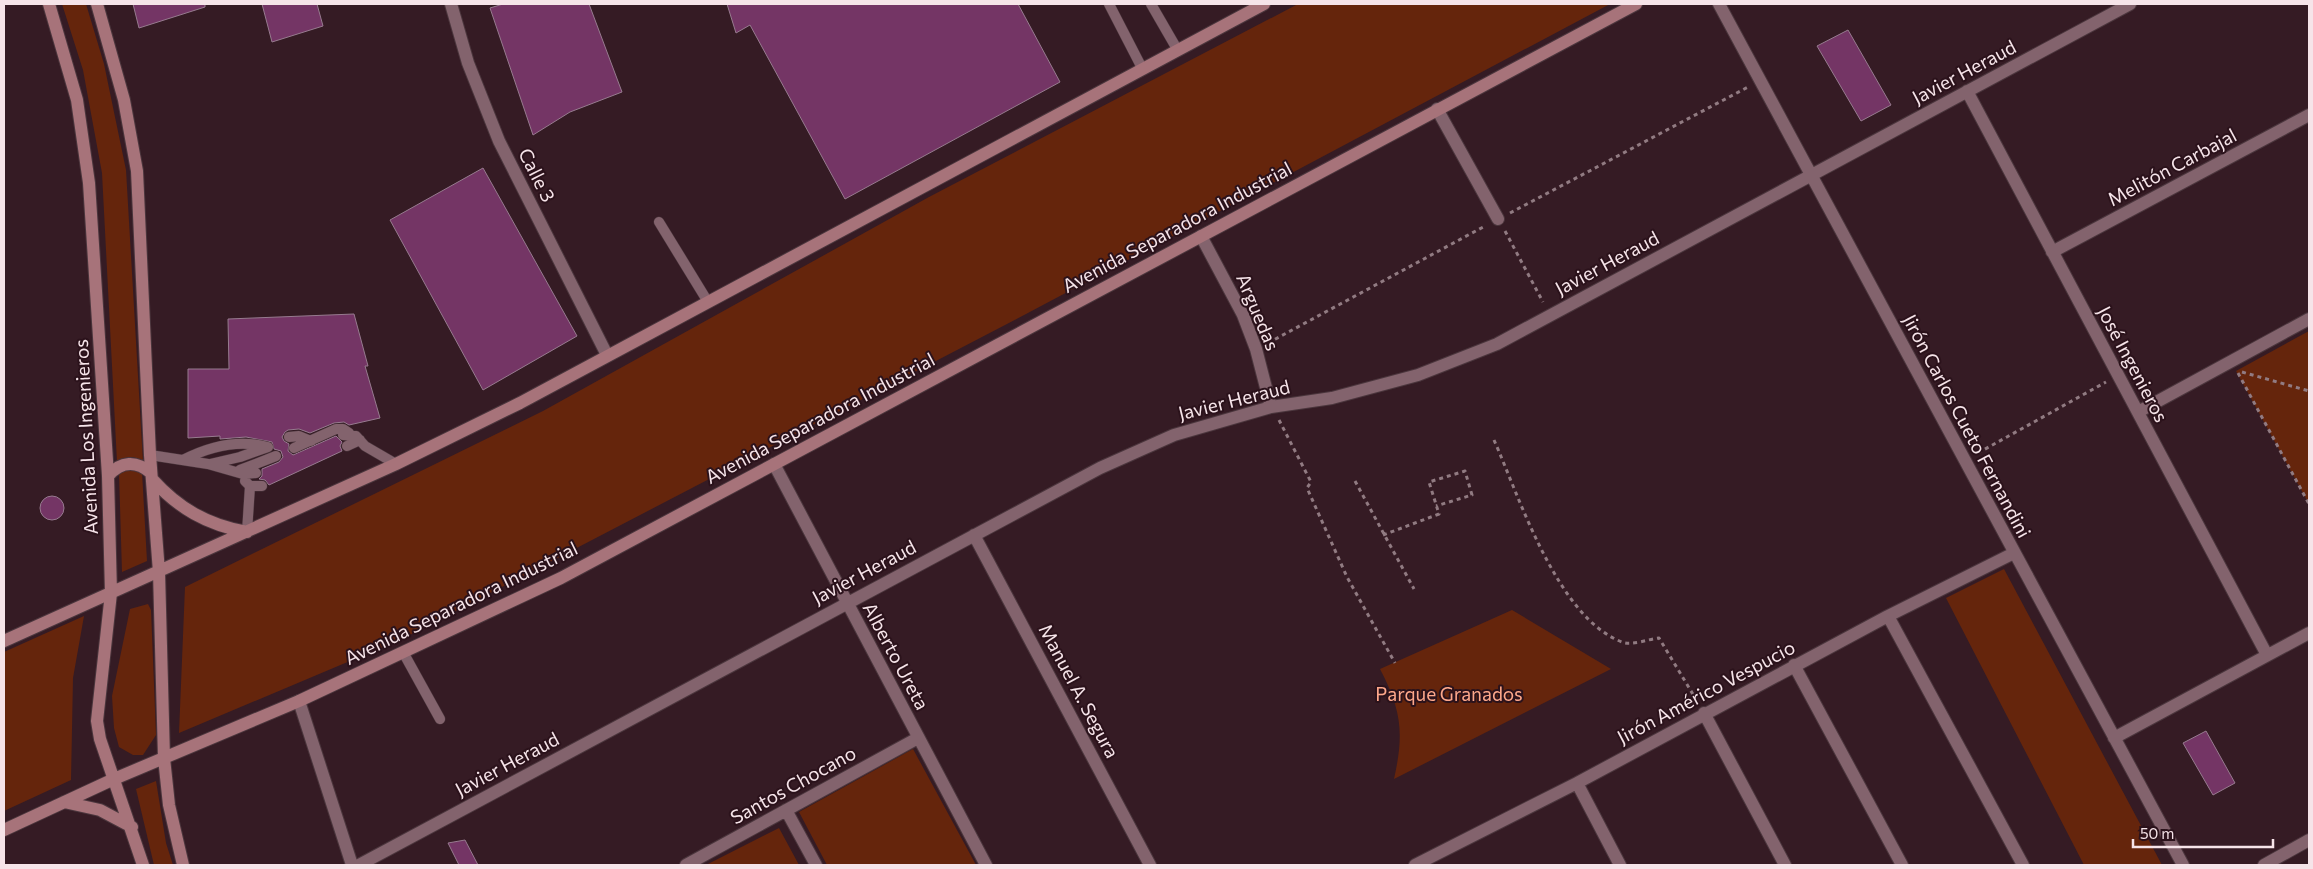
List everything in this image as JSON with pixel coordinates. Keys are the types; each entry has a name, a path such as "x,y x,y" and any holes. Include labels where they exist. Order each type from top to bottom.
{"main road":[{"name":"Avenida Los Ingenieros","path":"49,4 77,100 89,183 108,476 112,593 97,721 100,739 132,828 143,865"},
{"path":"97,4 124,100 137,171 150,456 159,572 164,758 169,805 183,865"},
{"path":"4,641 396,464 520,403 1264,4"},
{"name":"Avenida Separadora Industrial","path":"4,830 164,758 299,701 561,578 1636,4"},
{"path":"108,476 115,468 124,464 139,465 152,476 174,502 201,519 246,532"},
{"path":"64,802 100,810 132,828"}],"street":[{"name":"Calle 3","path":"451,4 468,63 499,141 607,355"},
{"name":"Jirón Carlos Cueto Fernandini","path":"1719,4 2183,865"},
{"name":"Javier Heraud","path":"359,865 1100,468 1174,435 1271,406 1332,398 1418,375 1496,344 2130,4"},
{"name":"José Ingenieros","path":"1967,91 2267,655"},
{"path":"1437,109 1498,219"},
{"name":"Melitón Carbajal","path":"2052,252 2309,115"},
{"name":"Arguedas","path":"1201,236 1243,315 1256,349 1271,406"},
{"path":"2138,412 2309,319"},
{"name":"Alberto Ureta","path":"774,464 986,865"},
{"name":"Manuel A. Segura","path":"974,535 1150,865"},
{"name":"Jirón Américo Vespucio","path":"1415,865 1437,860 1704,712 2014,553"},
{"path":"1888,616 2024,865"},
{"path":"2114,738 2309,633"},
{"path":"1794,666 1902,865"},
{"path":"299,701 352,865"},
{"path":"1704,712 1785,865"},
{"name":"Santos Chocano","path":"686,865 918,738"},
{"path":"1577,782 1620,865"},
{"path":"786,810 816,865"},
{"path":"2264,865 2309,840"}],"lane":[{"path":"1109,4 1142,68"},
{"path":"1151,4 1177,49"},
{"path":"659,222 708,302"},
{"path":"294,448 340,429 346,434 356,436 366,446 396,464"},
{"path":"289,438 299,436 312,441"},
{"path":"348,446 360,440"},
{"path":"184,460 208,449 244,442 269,446 240,457 208,464"},
{"path":"150,456 208,464 238,473 256,473"},
{"path":"238,473 276,456"},
{"path":"238,473 250,486 262,486"},
{"path":"246,532 250,486"},
{"path":"403,652 440,719"}],"path":[{"path":"1498,219 1550,315"},
{"path":"2309,391 2236,371 2309,504"},
{"path":"1964,460 2118,375"},
{"path":"1271,406 1312,482 1308,488 1347,577 1395,663"},
{"path":"1494,440 1544,556 1576,607 1600,631 1624,644 1659,638 1704,712"},
{"path":"1383,535 1439,514 1436,506 1429,482 1465,471 1472,495 1436,506"},
{"path":"1355,482 1414,589"}],"green space":[{"path":"62,4 86,4 104,64 126,170 143,462 137,458 130,457 117,462 102,173 83,70"},
{"path":"1298,4 1610,4 1026,314 402,639 179,733 185,587 543,411 929,197"},
{"path":"2309,331 2309,504 2236,371"},
{"path":"126,468 142,472 147,561 122,572 119,473"},
{"path":"2004,569 2162,865 2084,865 1946,598"},
{"path":"148,604 151,610 156,735 143,755 133,755 119,747 114,728 112,696 130,609"},
{"name":"Parque Granados","path":"1512,610 1611,669 1394,779 1399,749 1399,723 1393,698 1380,669"},
{"path":"84,616 73,678 71,780 4,811 4,652"},
{"path":"913,749 976,865 827,865 799,812"},
{"path":"156,781 166,843 173,865 154,865 136,789"},
{"path":"779,828 799,865 706,865"}],"building":[{"path":"133,4 205,4 205,7 139,28"},
{"path":"262,4 317,4 323,26 272,42"},
{"path":"503,4 589,4 622,92 570,112 533,135 490,8"},
{"path":"727,4 1018,4 1060,82 845,199 750,25 736,33"},
{"path":"1848,30 1891,105 1861,121 1817,46"},
{"path":"483,168 577,336 483,390 390,220"},
{"path":"354,314 368,366 365,366 380,418 349,425 344,422 334,423 310,433 299,429 288,430 282,437 289,444 288,451 293,455 336,436 342,442 340,446 342,451 269,485 265,480 259,479 262,476 262,469 279,462 283,457 281,451 274,449 272,442 246,437 220,439 220,436 188,438 188,369 229,369 228,319"},
{"path":"52,496 61,499 64,508 61,517 52,520 43,517 40,508 43,499"},
{"path":"2206,731 2235,783 2213,795 2183,743"},
{"path":"465,840 478,865 459,865 448,843"}]}
